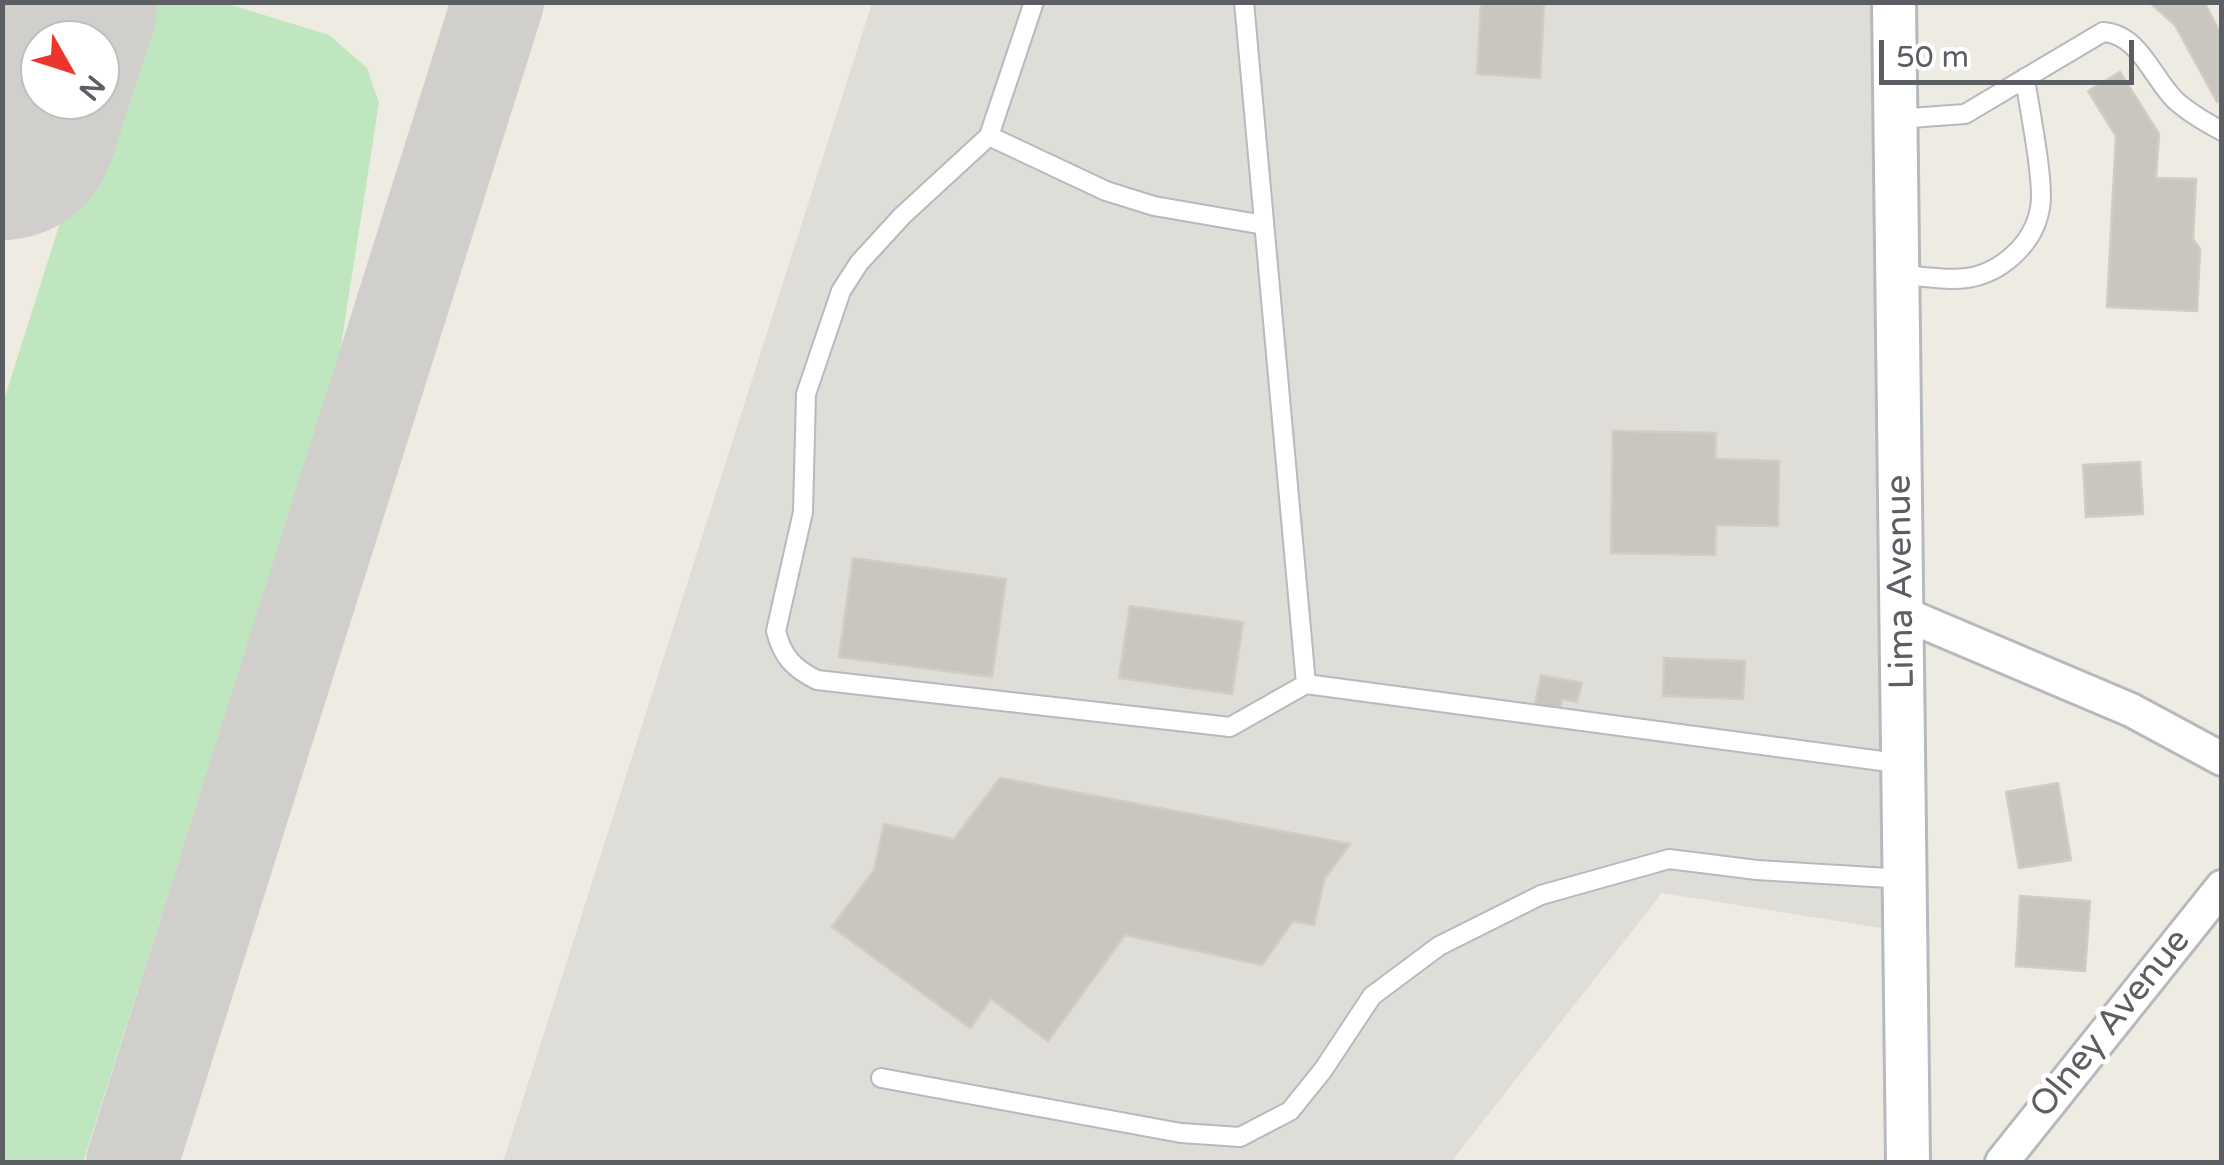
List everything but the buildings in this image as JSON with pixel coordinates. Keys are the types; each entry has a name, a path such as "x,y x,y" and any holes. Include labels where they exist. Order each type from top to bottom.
{"street":[{"name":"Lima Avenue","path":"1894,2 1908,1162"},
{"path":"1902,614 2130,710 2222,759"},
{"name":"Olney Avenue","path":"2002,1162 2222,887"}],"lane":[{"path":"1034,2 988,136 902,216 859,263 841,291 806,394 802,512 776,631 780,648 797,670 817,680 1230,727 1306,684 1904,764"},
{"path":"1244,2 1306,684"},
{"path":"1895,119 1965,114 2102,32 2117,33 2142,55 2183,107 2222,131"},
{"path":"1897,274 1963,279 1990,272 2009,260 2034,231 2041,205 2025,78"},
{"path":"988,136 1106,191 1154,206 1264,225"},
{"path":"881,1078 1181,1133 1240,1138 1290,1111 1323,1070 1372,996 1438,946 1541,895 1669,859 1757,870 1905,879"}],"shaded area":[{"path":"872,3 1894,3 1906,932 1662,893 1451,1162 503,1162"}],"green space":[{"path":"159,2 225,3 329,35 367,68 379,103 339,358 83,1162 3,1162 3,403 92,120 120,120 120,33 145,6"}],"taxiway":[{"path":"132,1162 498,2"}],"runway":[{"path":"2,125 42,2"}]}
